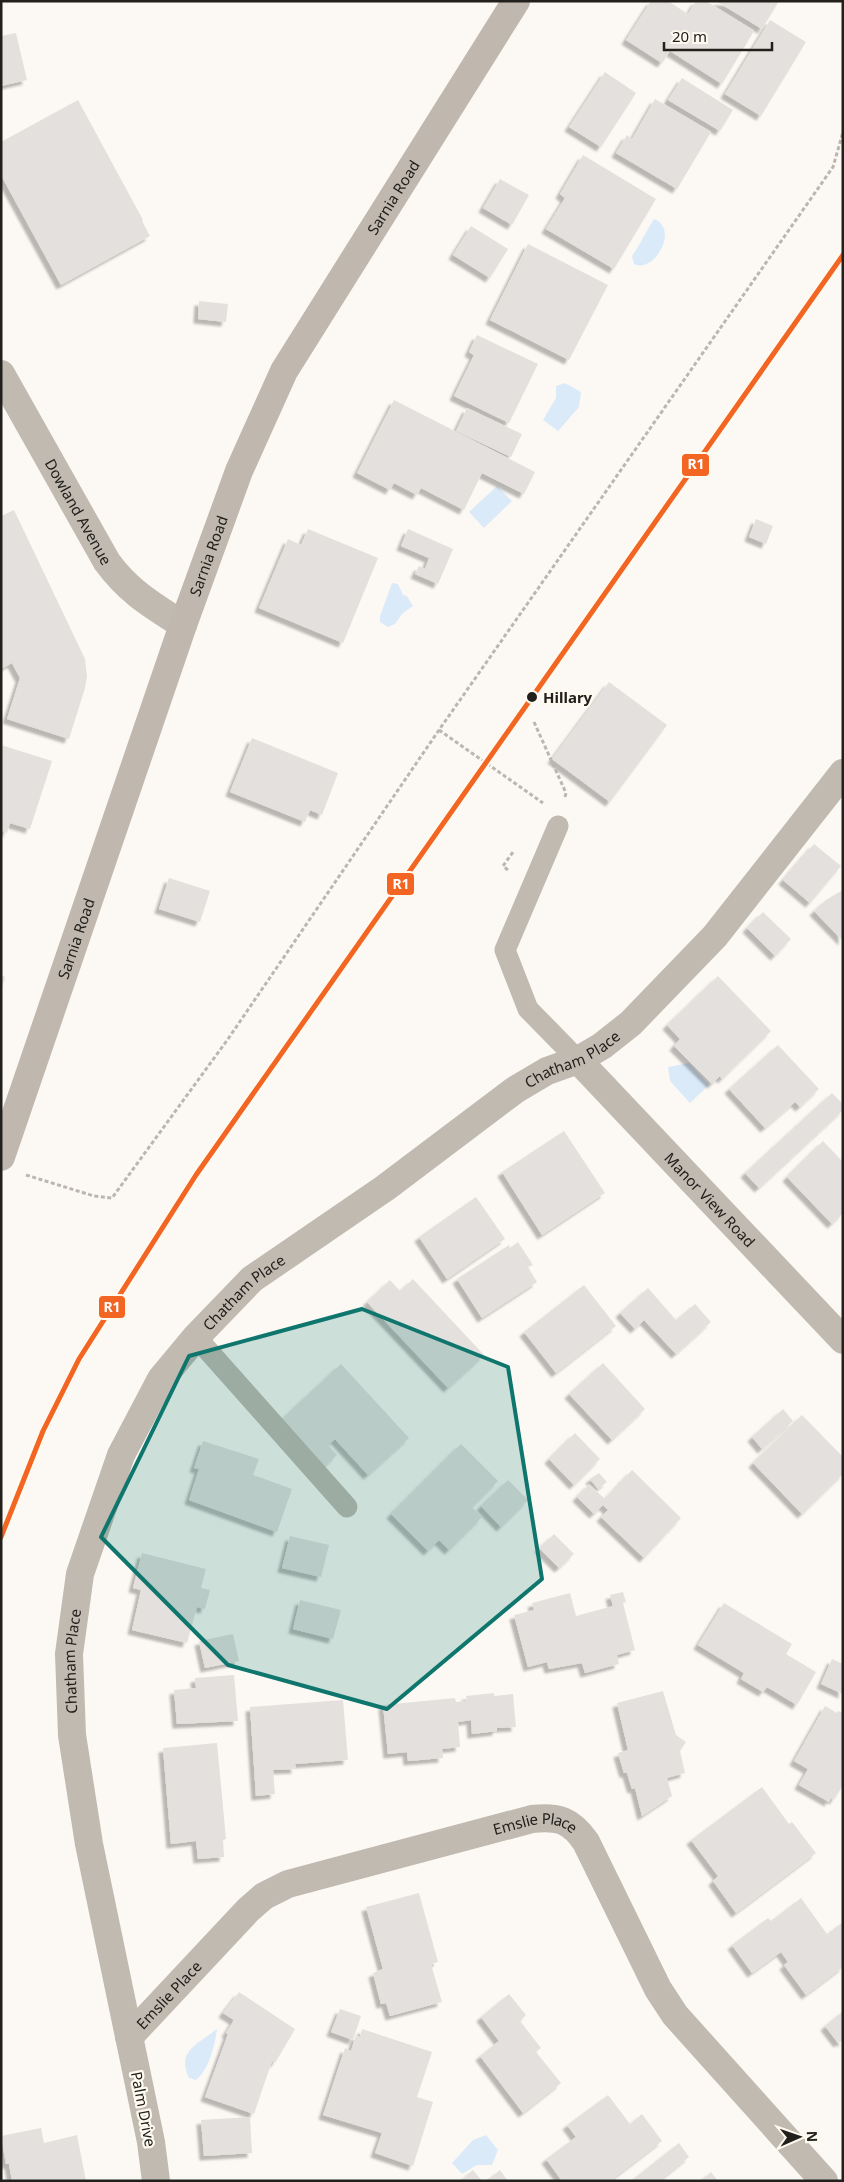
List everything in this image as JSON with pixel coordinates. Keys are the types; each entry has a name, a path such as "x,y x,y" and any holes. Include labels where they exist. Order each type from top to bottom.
{"main road":[{"name":"Sarnia Road","path":"10,1165 183,625 239,471 284,371 516,1"}],"street":[{"name":"Dowland Avenue","path":"1,374 107,562 134,593 183,625"},
{"name":"Chatham Place","path":"129,2037 89,1844 72,1735 69,1654 80,1574 121,1455 161,1379 196,1337 252,1279 385,1188 515,1090 547,1071 578,1060 602,1046 630,1023 715,936 843,773"},
{"name":"Manor View Road","path":"578,1060 843,1340"},
{"name":"Emslie Place","path":"129,2037 248,1910 264,1896 288,1884 532,1819 546,1817 564,1821 577,1829 586,1842 658,1989 675,2015 824,2181"},
{"name":"Palm Drive","path":"129,2037 151,2142 156,2181"}],"lane":[{"path":"558,826 505,950 528,1009 578,1060"},
{"path":"196,1337 347,1507"}],"path":[{"path":"10,1165 94,1196 112,1198 228,1039 439,730 833,167 843,132"},
{"path":"534,722 566,792 558,826"},
{"path":"439,730 546,805"}],"highlighted area":[{"path":"362,1309 508,1367 542,1579 387,1709 228,1665 101,1537 189,1356"}],"water":[{"path":"654,219 661,224 665,232 661,249 649,263 642,265 634,264 632,256"},
{"path":"565,383 581,392 579,407 558,431 543,420 556,398 556,386"},
{"path":"497,486 512,501 484,528 469,512"},
{"path":"392,583 398,584 403,595 407,596 413,606 402,614 395,624 388,627 380,622 380,616"},
{"path":"689,1063 709,1085 690,1103 670,1081 668,1067"},
{"path":"217,2029 208,2064 201,2076 196,2080 189,2078 185,2061 187,2055 196,2044"},
{"path":"486,2135 498,2150 492,2165 477,2165 462,2174 452,2163 473,2140"}],"building":[{"path":"651,1 668,1 688,14 696,1 706,1 754,31 722,84 670,51 662,63 626,40"},
{"path":"716,1 779,1 762,29"},
{"path":"770,20 806,42 761,116 725,94"},
{"path":"16,33 27,80 1,86 1,36"},
{"path":"605,72 636,93 601,147 569,127"},
{"path":"682,78 733,110 720,131 668,100"},
{"path":"655,99 711,132 677,189 616,153 627,135 632,139"},
{"path":"78,100 150,236 61,285 1,175 1,142"},
{"path":"583,155 656,199 614,269 546,229 565,198 560,194"},
{"path":"500,179 529,195 512,225 483,208"},
{"path":"471,226 508,249 490,278 453,255"},
{"path":"528,244 608,285 569,360 490,320"},
{"path":"199,301 228,304 226,322 198,319"},
{"path":"477,335 538,364 509,423 454,396 474,355 469,352"},
{"path":"394,400 535,472 524,494 482,473 464,510 421,488 417,495 394,483 390,490 357,473"},
{"path":"467,408 522,434 511,457 456,431"},
{"path":"14,510 85,659 87,677 85,688 69,739 7,719 20,678 12,663 1,669 1,516"},
{"path":"756,519 773,526 766,544 749,537"},
{"path":"308,529 378,558 343,643 259,608 288,539 301,545"},
{"path":"408,529 453,549 438,584 415,574 419,566 425,569 429,558 401,546"},
{"path":"609,682 667,725 610,802 552,759"},
{"path":"252,738 338,773 322,815 310,810 305,822 230,792"},
{"path":"1,745 52,761 30,829 10,823 7,833 1,831"},
{"path":"814,844 841,866 810,903 783,880"},
{"path":"169,878 210,891 200,922 159,909"},
{"path":"843,890 843,941 814,911 826,900"},
{"path":"763,912 791,939 775,956 747,928"},
{"path":"1,975 5,977 2,988 1,988"},
{"path":"718,976 771,1031 722,1079 720,1076 712,1084 674,1046 680,1039 667,1025"},
{"path":"778,1045 819,1089 800,1107 795,1102 765,1128 729,1089"},
{"path":"832,1093 843,1104 843,1110 759,1188 745,1173"},
{"path":"564,1131 605,1193 542,1235 502,1172"},
{"path":"823,1141 843,1162 843,1213 832,1224 787,1177"},
{"path":"476,1197 505,1239 447,1279 419,1237"},
{"path":"518,1242 533,1265 528,1267 537,1282 482,1318 457,1279 509,1245 510,1248"},
{"path":"413,1279 484,1355 448,1388 367,1302 390,1280 400,1291"},
{"path":"584,1285 616,1326 556,1373 524,1332"},
{"path":"648,1288 676,1320 695,1304 711,1322 676,1354 644,1320 635,1329 620,1313"},
{"path":"603,1363 645,1409 612,1440 569,1394"},
{"path":"341,1364 409,1438 368,1475 335,1439 328,1445 337,1455 325,1466 282,1419"},
{"path":"783,1409 793,1421 762,1449 752,1437"},
{"path":"802,1415 843,1457 843,1474 802,1514 753,1463"},
{"path":"575,1433 600,1459 574,1485 549,1459"},
{"path":"203,1441 259,1459 253,1475 292,1489 277,1532 189,1500 199,1469 194,1468"},
{"path":"461,1444 498,1481 472,1507 482,1517 449,1550 439,1540 428,1551 391,1514"},
{"path":"632,1470 681,1518 644,1558 601,1517 608,1510 603,1505 594,1514 577,1497 589,1484 605,1499"},
{"path":"599,1473 607,1482 598,1489 590,1479"},
{"path":"508,1480 528,1500 501,1527 481,1506"},
{"path":"554,1534 574,1554 559,1568 539,1548"},
{"path":"290,1536 329,1545 321,1577 282,1568"},
{"path":"142,1553 206,1569 201,1588 210,1590 205,1609 197,1607 187,1643 132,1630 141,1590 133,1588"},
{"path":"623,1592 626,1602 623,1603 635,1650 617,1655 619,1664 585,1673 582,1663 549,1669 547,1662 528,1667 514,1615 534,1610 532,1603 570,1593 576,1616 613,1606 610,1595"},
{"path":"300,1600 341,1610 333,1639 293,1629"},
{"path":"724,1603 792,1644 786,1654 816,1672 797,1705 767,1687 763,1692 741,1679 744,1673 698,1645"},
{"path":"233,1634 239,1661 205,1668 199,1641"},
{"path":"832,1659 843,1664 843,1694 821,1684"},
{"path":"234,1675 238,1721 177,1724 174,1690 196,1688 195,1678"},
{"path":"663,1691 676,1735 686,1742 680,1751 685,1773 667,1778 672,1796 642,1816 635,1788 632,1789 627,1773 624,1773 618,1753 628,1750 617,1703"},
{"path":"494,1693 494,1696 513,1694 516,1727 497,1728 497,1731 472,1734 471,1720 458,1722 460,1747 442,1749 443,1758 408,1761 407,1752 388,1754 383,1705 455,1698 456,1702 467,1701 466,1696"},
{"path":"343,1700 348,1760 295,1764 296,1769 273,1770 275,1794 256,1796 250,1707"},
{"path":"825,1706 837,1713 838,1711 843,1713 843,1785 834,1800 831,1798 829,1802 799,1785 808,1769 794,1761"},
{"path":"217,1743 226,1839 223,1840 224,1857 198,1859 196,1841 171,1844 163,1748"},
{"path":"762,1787 789,1824 792,1822 816,1853 736,1913 713,1881 718,1876 691,1840"},
{"path":"419,1893 438,1962 431,1964 442,2002 390,2016 386,2003 381,2004 373,1973 383,1969 366,1907"},
{"path":"801,1898 827,1934 843,1922 843,1967 806,1995 784,1965 788,1962 781,1952 752,1973 732,1945 768,1918 771,1921"},
{"path":"239,1992 295,2029 275,2063 272,2061 254,2114 205,2097 228,2034 226,2033 234,2020 223,2013"},
{"path":"509,1994 526,2015 520,2021 541,2048 536,2052 561,2083 523,2113 480,2056 499,2041 481,2017"},
{"path":"340,2009 361,2016 353,2040 331,2032"},
{"path":"843,2011 843,2043 841,2041 838,2043 825,2026"},
{"path":"362,2029 432,2052 417,2097 433,2102 413,2166 375,2153 382,2133 323,2115 345,2048 351,2051 356,2035 360,2037"},
{"path":"608,2095 630,2124 642,2114 662,2141 610,2181 562,2181 546,2159 576,2137 567,2125"},
{"path":"250,2117 252,2153 204,2156 201,2120"},
{"path":"41,2128 44,2143 77,2135 86,2181 12,2181 9,2164 6,2164 1,2136"},
{"path":"679,2143 689,2157 659,2181 631,2181"},
{"path":"473,2170 482,2181 460,2181"},
{"path":"500,2170 508,2181 486,2181"},
{"path":"711,2172 718,2181 700,2181"}],"transit line":[{"name":"R1","path":"1,1537 43,1431 79,1359 196,1175 843,255"}],"place":[{"name":"Hillary","path":"532,697"}]}
